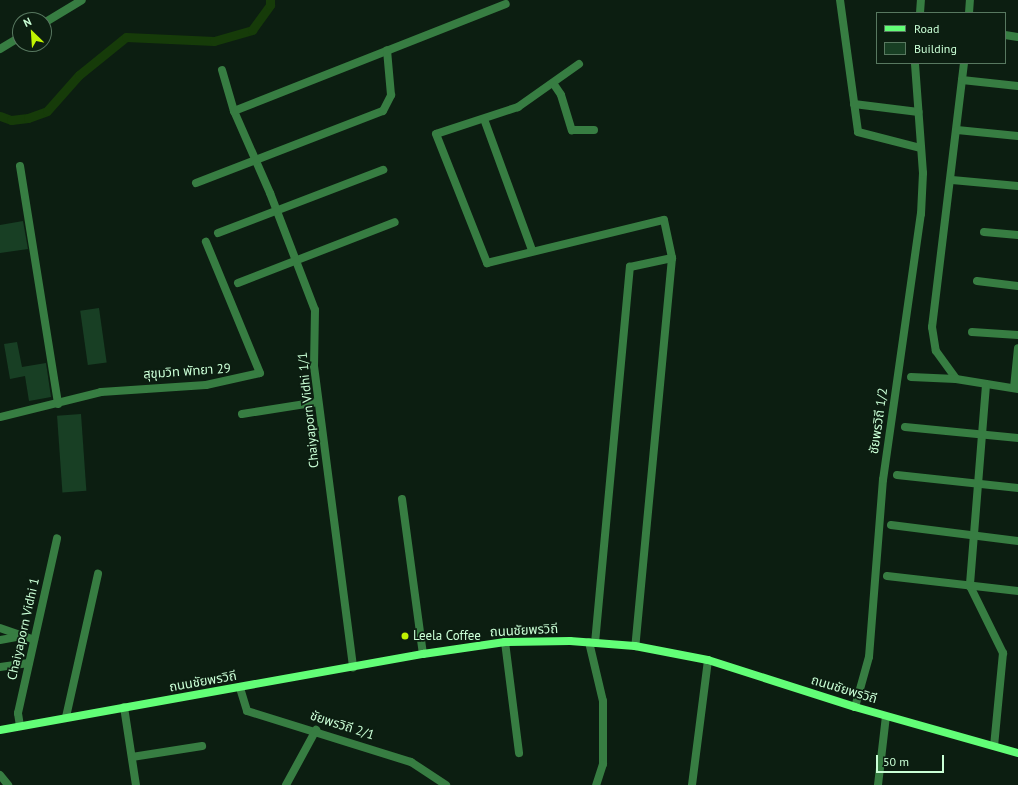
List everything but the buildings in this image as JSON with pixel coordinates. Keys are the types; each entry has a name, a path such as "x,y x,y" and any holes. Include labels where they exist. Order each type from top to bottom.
{"main road":[{"name":"ถนนชัยพรวิถี","path":"0,730 423,654 505,642 592,643 635,646 708,660 855,707 1018,753"}],"street":[{"path":"52,18 82,0"},
{"path":"840,0 858,132 921,148"},
{"path":"920,12 921,0"},
{"path":"969,12 970,0"},
{"path":"234,111 506,4"},
{"path":"1006,35 1018,37"},
{"path":"0,49 12,42"},
{"path":"196,183 383,111 391,95 387,50"},
{"path":"579,64 554,84 518,107 436,134 487,263 532,250 664,220 672,258 635,646"},
{"name":"ชัยพรวิถี 1/2","path":"855,707 868,657 883,480 921,214 921,138 915,64"},
{"path":"956,379 936,351 932,327 952,180 964,64"},
{"name":"Chaiyaporn Vidhi 1/1","path":"222,70 234,111 256,161 314,310 318,402 353,667"},
{"path":"962,80 1018,86"},
{"path":"554,84 561,95 572,130 594,130"},
{"path":"854,104 919,112"},
{"path":"484,119 532,250"},
{"path":"957,130 1018,136"},
{"path":"20,166 58,404"},
{"path":"218,233 383,170"},
{"path":"952,180 1018,186"},
{"path":"238,284 396,222"},
{"path":"984,232 1018,235"},
{"name":"สุขุมวิท พัทยา 29","path":"0,417 58,404 101,392 206,385 260,373 206,242"},
{"path":"596,785 602,764 603,701 592,643 630,267 672,258"},
{"path":"977,282 1018,286"},
{"path":"972,332 1018,335"},
{"path":"911,377 956,379 986,385 1016,388 1018,348"},
{"path":"986,385 980,485 970,586 1003,653 994,746"},
{"path":"242,414 318,402"},
{"path":"905,427 1018,438"},
{"path":"897,475 1018,488"},
{"path":"402,498 423,654"},
{"path":"891,524 1018,541"},
{"name":"Chaiyaporn Vidhi 1","path":"20,726 18,713 57,538"},
{"path":"66,717 98,574"},
{"path":"887,576 1018,591"},
{"path":"0,628 34,640"},
{"path":"0,640 23,636"},
{"path":"505,642 519,753"},
{"path":"692,785 708,660"},
{"path":"0,667 29,663"},
{"name":"ชัยพรวิถี 2/1","path":"240,688 247,711 316,730 411,762 446,785"},
{"path":"124,707 136,785"},
{"path":"878,785 886,716"},
{"path":"286,785 316,730"},
{"path":"132,757 202,746"},
{"path":"0,775 8,785"}],"waterway":[{"path":"0,116 11,120 28,118 47,111 79,75 126,37 214,41 252,30 270,5 270,0"}],"place":[{"name":"Leela Coffee","path":"405,636"}]}
